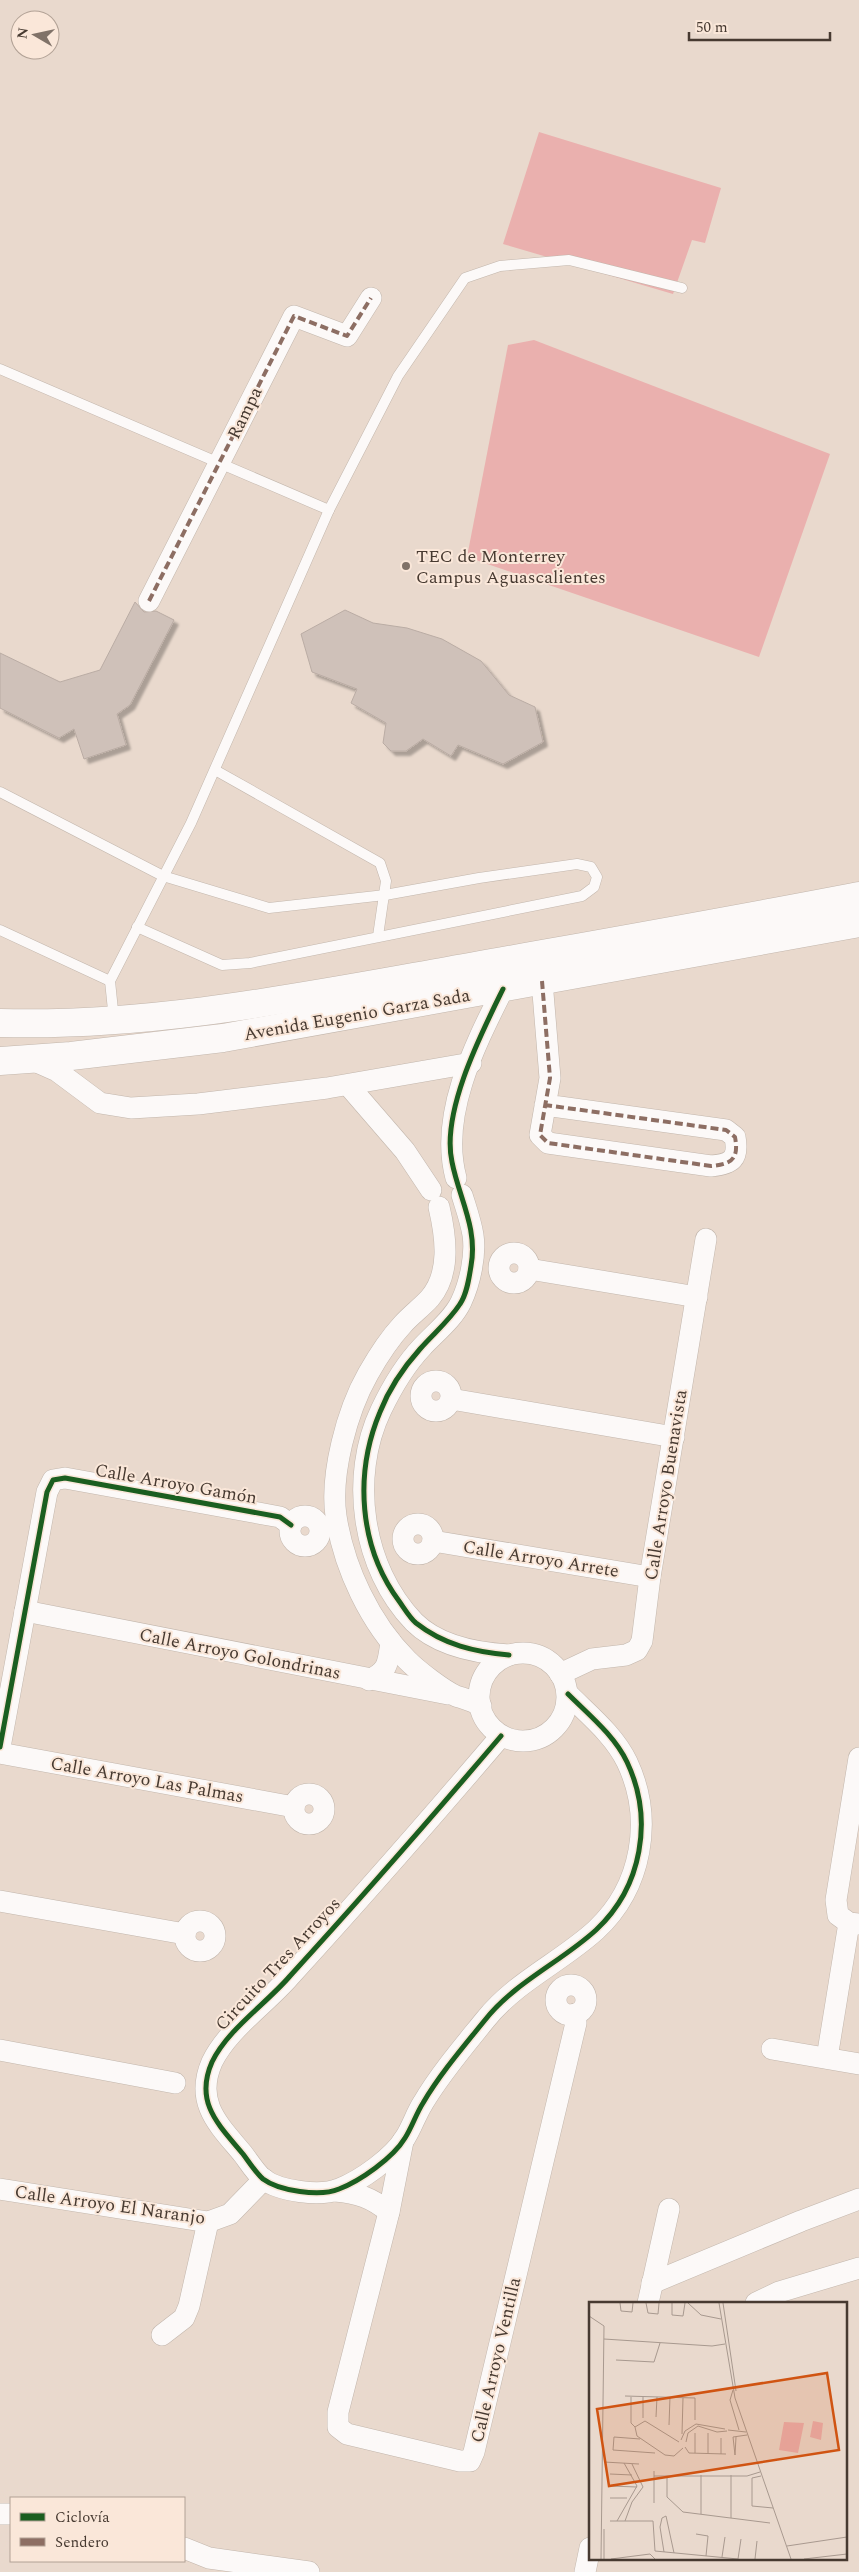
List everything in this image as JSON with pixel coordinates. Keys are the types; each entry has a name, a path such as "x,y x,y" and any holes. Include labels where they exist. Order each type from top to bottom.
{"main road":[{"name":"Avenida Eugenio Garza Sada","path":"0,1023 114,1021 267,1004 660,935 859,896"},
{"name":"Avenida Eugenio Garza Sada","path":"0,1061 223,1038 542,982 859,923"}],"street":[{"name":"Rampa","path":"149,601 294,316 347,336 371,298"},
{"path":"542,982 550,1078 545,1105 540,1135 548,1143 711,1166 724,1165 734,1159 738,1149 735,1137 726,1130 545,1105"},
{"path":"335,2191 366,2175 403,2141 423,2103 488,2016 524,1982 597,1929 618,1906 635,1872 642,1836 642,1807 627,1763 611,1737 568,1694 560,1674 545,1658 530,1654 508,1656 475,1652 443,1641 415,1622 387,1584 368,1533 362,1494 367,1452 384,1405 399,1374 461,1303 472,1266 473,1235 450,1148 456,1102 503,989"},
{"path":"29,1059 64,1075 100,1103 131,1108 198,1104 348,1085 471,1063"},
{"path":"348,1085 404,1151 435,1199 446,1251 442,1276 431,1297 401,1326 368,1374 347,1422 337,1470 336,1515 346,1558 368,1607 391,1642 408,1662 455,1695 480,1706"},
{"path":"413,1164 429,1167 437,1165 450,1148"},
{"name":"Calle Arroyo Buenavista","path":"560,1674 592,1659 626,1655 636,1650 642,1641 650,1577 706,1239"},
{"path":"529,1269 697,1297"},
{"path":"451,1398 674,1437"},
{"name":"Calle Arroyo Gamón","path":"25,1610 47,1492 53,1480 65,1478 270,1515 280,1517 291,1525"},
{"name":"Calle Arroyo Arrete","path":"433,1541 650,1577"},
{"path":"0,1747 25,1610"},
{"name":"Calle Arroyo Golondrinas","path":"25,1610 369,1680 455,1695"},
{"path":"369,1680 380,1675 387,1664 391,1642"},
{"path":"508,1656 495,1663 485,1675 481,1684 480,1706 490,1727 502,1736 522,1742 538,1740 551,1732 561,1721 568,1694"},
{"name":"Circuito Tres Arroyos","path":"264,2180 211,2115 206,2090 211,2065 225,2040 277,1991 502,1736"},
{"name":"Calle Arroyo Las Palmas","path":"0,1753 294,1807"},
{"path":"827,2058 854,1924 838,1915 836,1900 859,1758"},
{"path":"0,1901 186,1934"},
{"name":"Calle Arroyo Ventilla","path":"403,2141 389,2212 338,2412 338,2427 347,2434 460,2461 470,2460 474,2452 576,2024 575,2014"},
{"path":"772,2049 859,2064"},
{"path":"0,2050 175,2083"},
{"path":"264,2180 297,2192 335,2191 358,2194 374,2200 389,2212"},
{"name":"Calle Arroyo El Naranjo","path":"0,2189 208,2222 230,2214 264,2180"},
{"path":"650,2293 801,2221 859,2199"},
{"path":"650,2293 669,2209"},
{"path":"162,2335 184,2318 190,2306 208,2222"},
{"path":"760,2302 778,2298 859,2268"},
{"path":"185,2548 209,2558 310,2572"},
{"path":"585,2572 589,2553"}],"lane":[{"path":"114,1021 110,981 215,770 329,510 398,376 465,278 500,266 570,260 682,288"},
{"path":"0,369 329,510"},
{"path":"215,770 380,863 386,881 378,936"},
{"path":"0,792 163,876 269,908 385,895 479,878 577,864 591,867 597,877 594,887 582,896 250,963 222,965 137,927"},
{"path":"0,930 110,981"}],"shaded area":[{"path":"539,132 721,188 705,243 692,240 673,294 503,244"},
{"path":"534,340 830,454 759,657 467,557 508,345"}],"building":[{"path":"135,602 144,612 156,611 174,620 130,705 117,714 126,745 84,759 74,729 59,738 0,708 0,653 60,682 100,670"},
{"path":"345,610 373,623 407,628 442,639 481,661 509,695 535,707 543,742 503,764 458,745 451,756 423,739 406,751 391,751 383,743 386,723 351,703 357,689 312,672 301,634"}],"marked path":[{"path":"149,601 294,316 347,336 371,298"},
{"path":"542,981 550,1078 540,1135 548,1143 711,1166 729,1162 735,1155 735,1137 726,1130 545,1105"}],"cycle path":[{"path":"503,989 474,1050 452,1120 450,1142 452,1162 467,1213 472,1239 471,1266 466,1291 456,1310 414,1356 402,1371 388,1395 372,1436 366,1460 364,1485 365,1510 369,1534 376,1557 386,1580 416,1623 438,1637 460,1646 484,1652 509,1655"},
{"path":"0,1747 47,1492 53,1480 65,1478 280,1517 291,1525"},
{"path":"501,1736 397,1857 317,1946 237,2028 212,2062 207,2077 206,2090 212,2113 255,2171 270,2183 300,2192 331,2191 356,2180 384,2161 400,2146 430,2092 485,2020 510,1994 596,1930 612,1913 624,1894 633,1873 639,1851 641,1829 640,1806 635,1784 622,1752 600,1726 568,1694"}],"place":[{"name":"TEC de Monterrey Campus Aguascalientes","path":"406,566"}]}
